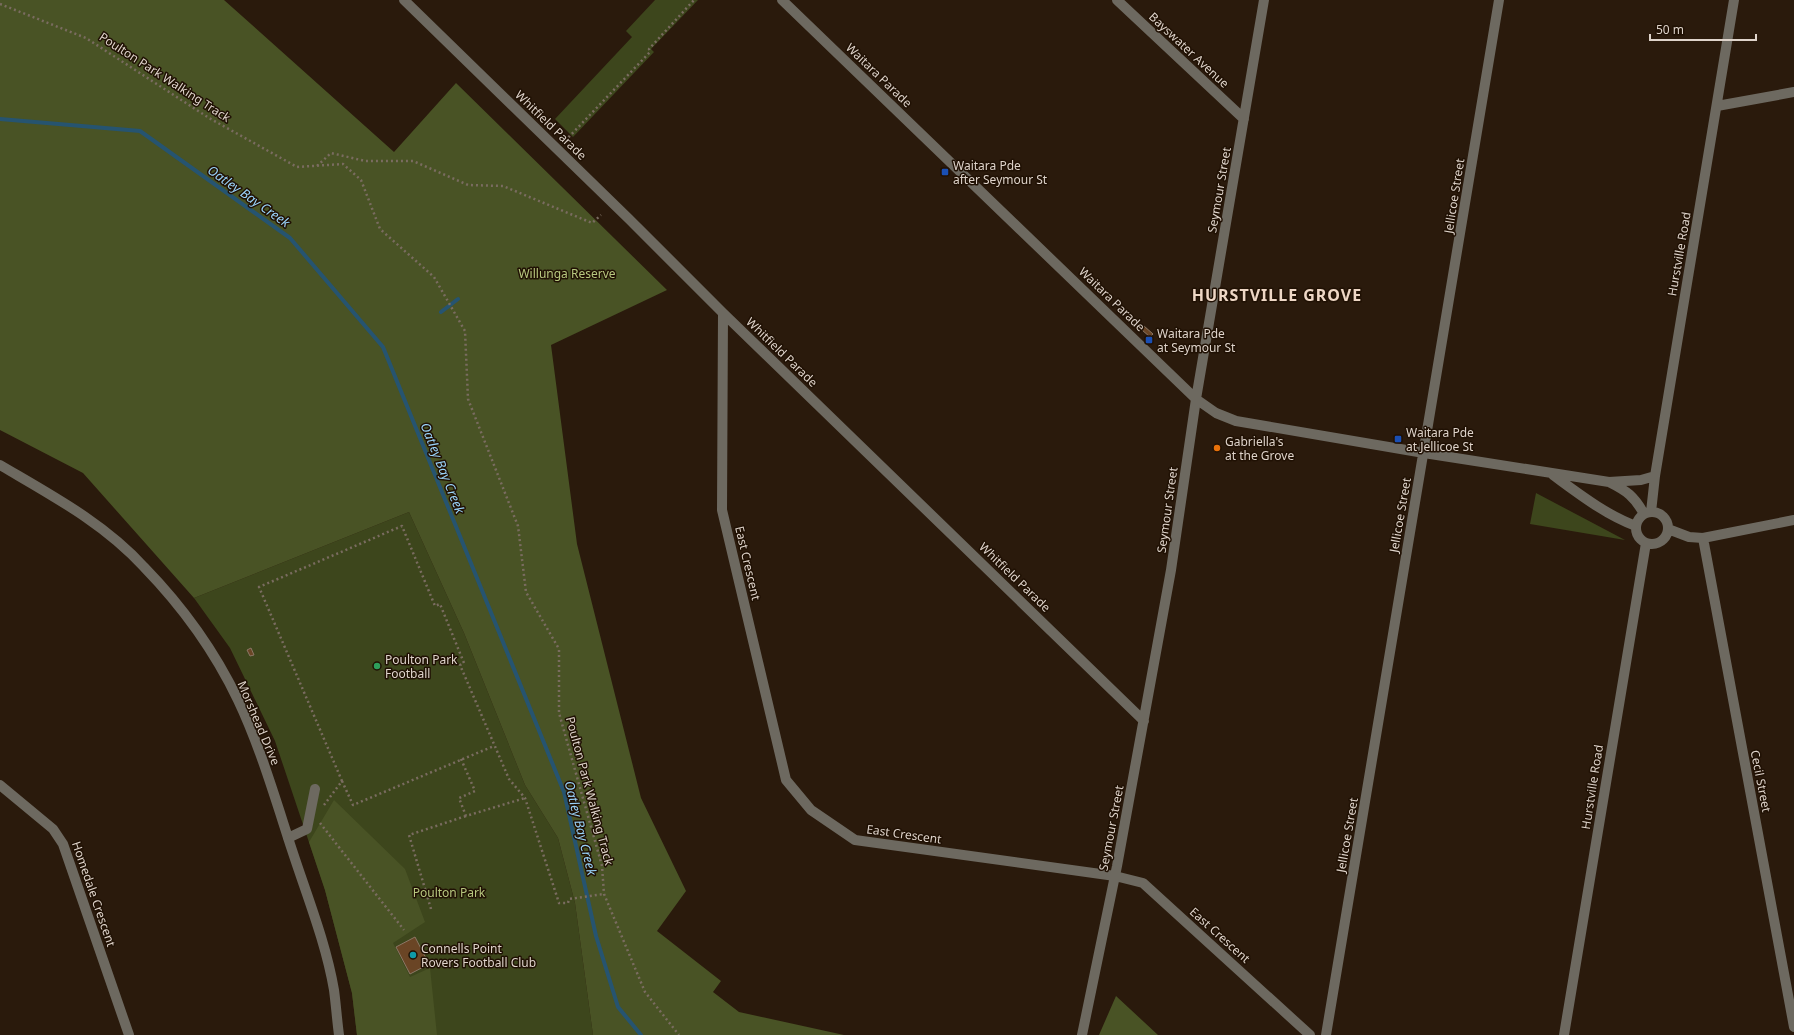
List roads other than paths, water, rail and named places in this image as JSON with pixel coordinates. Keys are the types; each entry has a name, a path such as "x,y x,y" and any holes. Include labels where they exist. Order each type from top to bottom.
{"street":[{"name":"Whitfield Parade","path":"404,0 558,149 723,313 1144,721"},
{"name":"Waitara Parade","path":"782,0 1196,399 1216,413 1236,420 1424,453 1609,482 1628,492 1648,513"},
{"name":"Bayswater Avenue","path":"1117,0 1244,119"},
{"name":"Seymour Street","path":"1082,1035 1116,876 1171,570 1196,399 1264,0"},
{"name":"Jellicoe Street","path":"1326,1035 1499,0"},
{"name":"Hurstville Road","path":"1648,513 1656,476 1718,106 1734,0"},
{"path":"1718,106 1794,92"},
{"name":"East Crescent","path":"723,313 722,510 786,780 811,810 855,840 1116,876 1143,884 1310,1035"},
{"name":"Morshead Drive","path":"0,465 63,502 110,535 144,566 166,591 217,663 238,700 257,748 288,838 328,966 339,1035"},
{"name":"Waitara Parade","path":"1550,473 1593,503 1624,522 1636,526"},
{"path":"1609,482 1641,480 1656,476"},
{"path":"1648,513 1661,515 1665,519 1668,530 1667,534 1660,542 1656,544 1646,543 1638,536 1636,526 1638,521 1648,513"},
{"path":"1668,530 1689,537 1703,538 1794,520"},
{"name":"Cecil Street","path":"1703,538 1794,1027"},
{"name":"Hurstville Road","path":"1564,1035 1646,543"},
{"name":"Homedale Crescent","path":"0,785 53,829 64,844 129,1035"},
{"path":"288,838 307,829 315,789"}],"waterway":[{"name":"Oatley Bay Creek","path":"0,119 140,131 290,238 383,347 564,792 596,936 618,1007 641,1035"},
{"path":"441,312 458,299"}],"place":[{"name":"Waitara Pde after Seymour St","path":"945,172"},
{"name":"Waitara Pde at Seymour St","path":"1149,340"},
{"name":"Waitara Pde at Jellicoe St","path":"1398,439"},
{"name":"Gabriella's at the Grove","path":"1217,448"},
{"name":"Poulton Park Football","path":"377,666"},
{"name":"Connells Point Rovers Football Club","path":"413,955"}],"district":[{"name":"HURSTVILLE GROVE","path":"1277,295"}],"park label":[{"name":"Willunga Reserve","path":"567,273"},
{"name":"Poulton Park","path":"449,892"}]}
